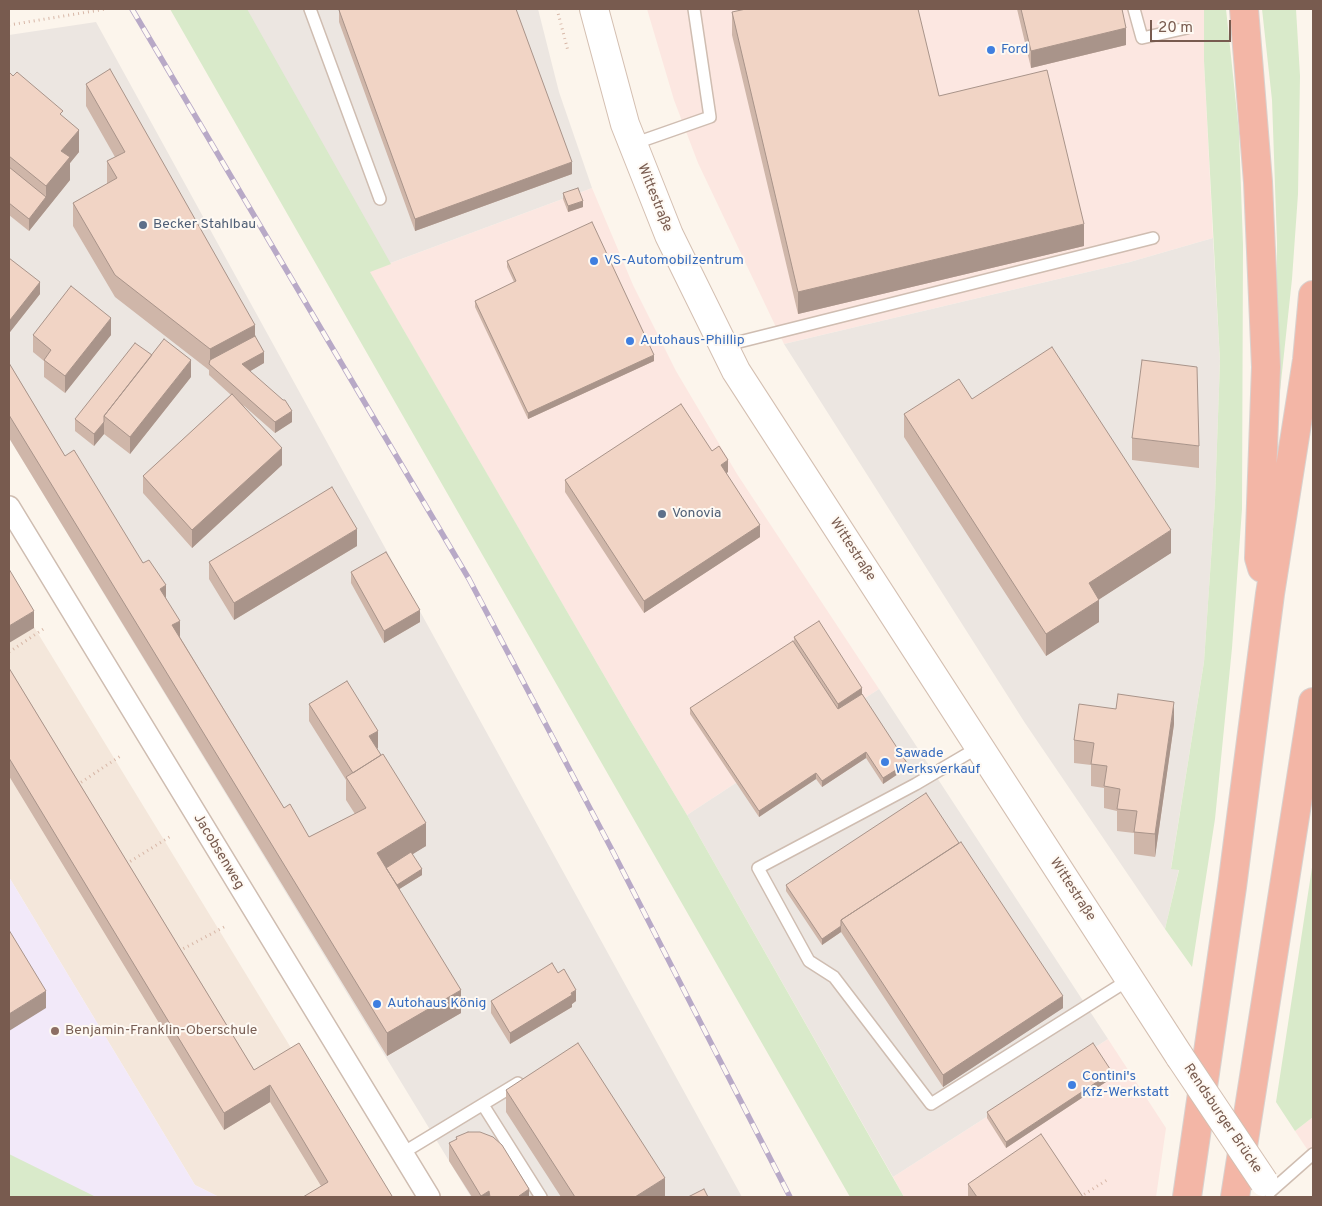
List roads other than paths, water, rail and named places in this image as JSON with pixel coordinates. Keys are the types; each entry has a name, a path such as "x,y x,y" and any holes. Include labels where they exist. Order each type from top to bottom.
{"highway":[{"path":"1244,9 1258,182 1266,367 1259,558 1270,594"},
{"path":"1187,1197 1232,886 1270,594 1307,360 1313,295"},
{"path":"1235,1197 1313,702"}],"main road":[{"name":"Wittestraße","path":"594,9 625,124 669,234 741,379 1180,1056"},
{"name":"Rendsburger Brücke","path":"1180,1056 1269,1190"}],"street":[{"name":"Jacobsenweg","path":"9,507 429,1197"}],"lane":[{"path":"310,9 380,199"},
{"path":"633,144 710,117 694,9"},
{"path":"1134,9 1142,38 1188,28"},
{"path":"723,346 1153,238"},
{"path":"979,746 916,784 758,868 809,961 834,977 931,1104 1130,979"},
{"path":"402,1154 532,1074"},
{"path":"483,1105 541,1197"},
{"path":"1269,1190 1313,1154"}],"railway":[{"path":"132,9 469,579 612,850 790,1197"}],"place":[{"name":"Ford","path":"991,50"},
{"name":"Becker Stahlbau","path":"143,225"},
{"name":"VS-Automobilzentrum","path":"594,261"},
{"name":"Autohaus-Phillip","path":"630,341"},
{"name":"Vonovia","path":"662,514"},
{"name":"Sawade Werksverkauf","path":"885,762"},
{"name":"Autohaus König","path":"377,1004"},
{"name":"Benjamin-Franklin-Oberschule","path":"55,1031"},
{"name":"Contini's Kfz-Werkstatt","path":"1072,1085"}]}
